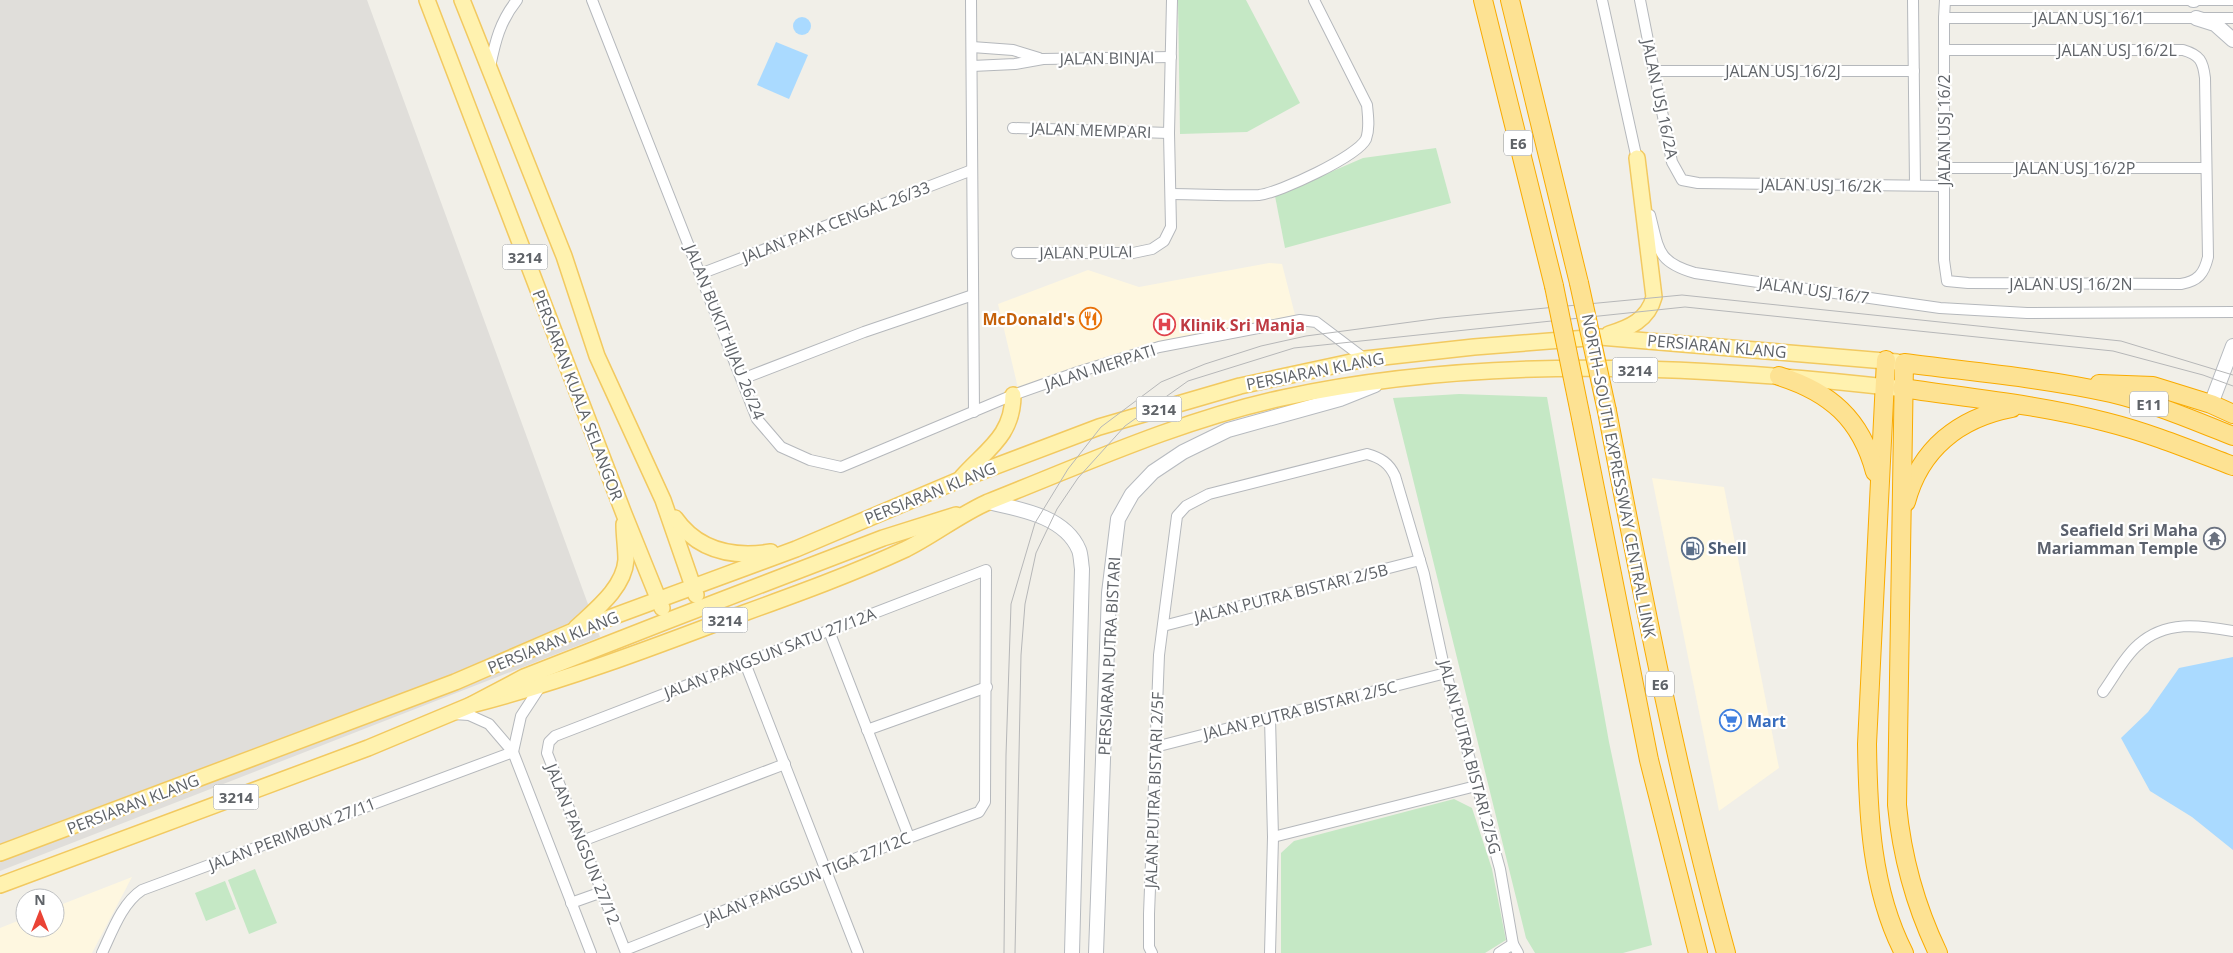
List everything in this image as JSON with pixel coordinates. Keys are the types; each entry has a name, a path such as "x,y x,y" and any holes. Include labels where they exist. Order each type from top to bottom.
{"highway":[{"name":"NORTH–SOUTH EXPRESSWAY CENTRAL LINK","path":"1483,0 1554,286 1648,760 1698,953"},
{"name":"NORTH–SOUTH EXPRESSWAY CENTRAL LINK","path":"1510,0 1579,283 1607,411 1664,700 1726,953"},
{"path":"1886,360 1868,744 1869,810 1878,873 1893,926 1904,953"},
{"path":"1904,363 1902,388 1897,736 1899,830 1909,879 1920,916 1938,953"},
{"name":"E11","path":"1904,363 2062,384 2112,394 2148,404 2233,436"},
{"path":"1779,376 1803,384 1825,396 1844,413 1860,433 1871,455 1877,480 1878,505"},
{"path":"2062,384 2153,386 2211,404 2233,414"},
{"name":"E11","path":"1902,388 2022,406 2106,422 2140,431 2233,466"},
{"path":"1900,524 1911,483 1923,461 1940,442 1959,426 1982,415 2022,406"}],"main road":[{"name":"PERSIARAN KUALA SELANGOR","path":"427,0 624,514 667,620"},
{"name":"PERSIARAN KUALA SELANGOR","path":"462,0 564,256 597,356 663,500 701,608"},
{"path":"2196,18 2215,24 2233,40"},
{"path":"1600,337 1632,326 1646,314 1654,297 1637,158"},
{"name":"PERSIARAN KLANG","path":"0,854 446,685 571,632 796,549 959,480 1099,426 1240,386 1366,359 1474,347 1600,337 1904,363"},
{"path":"2211,404 2233,346"},
{"name":"PERSIARAN KLANG","path":"0,885 368,748 471,706 524,678 667,620 883,538 969,511 1158,435 1223,414 1335,388 1490,370 1674,370 1779,376 1902,388"},
{"name":"PERSIARAN PUTRA BISTARI","path":"1096,953 1109,593 1118,519 1132,494 1152,472 1183,452 1228,430 1340,398 1385,381"},
{"path":"959,480 1003,435 1012,416 1013,395"},
{"path":"663,500 685,533 708,546 729,553 754,555 796,549"},
{"name":"PERSIARAN PUTRA BISTARI","path":"988,502 1041,517 1057,525 1079,550 1082,569 1072,953"},
{"name":"PERSIARAN KLANG","path":"471,706 592,670 849,574 922,541 947,527 969,511"},
{"path":"571,632 604,602 619,582 626,562 624,514"}],"street":[{"path":"490,67 498,32 507,12 517,0"},
{"name":"JALAN BUKIT HIJAU 26/24","path":"592,0 758,419 781,447 810,460 841,467 974,412"},
{"path":"971,0 974,412"},
{"name":"JALAN PULAI","path":"1017,253 1133,253 1152,249 1164,241 1171,227 1169,133 1172,0"},
{"path":"1171,194 1261,195 1282,190 1356,152 1366,140 1369,124 1367,105 1314,0"},
{"name":"JALAN USJ 16/7","path":"1602,0 1657,245 1666,261 1676,267 1695,273 1940,308 2027,313 2233,312"},
{"name":"JALAN USJ 16/2A","path":"1640,0 1672,162 1682,180 1698,183"},
{"name":"JALAN USJ 16/2","path":"1914,0 1915,186"},
{"name":"JALAN USJ 16/2","path":"1944,260 1945,0"},
{"name":"JALAN USJ 16/1","path":"1945,0 2233,0"},
{"path":"2091,0 2091,18"},
{"name":"JALAN USJ 16/1","path":"1944,18 2233,18"},
{"name":"JALAN BINJAI","path":"972,47 1013,50 1043,59"},
{"name":"JALAN USJ 16/2L","path":"1944,50 2183,50 2195,54 2203,62 2205,78 2206,264"},
{"name":"JALAN BINJAI","path":"972,66 1015,64 1043,59 1171,57"},
{"name":"JALAN USJ 16/2J","path":"1653,72 1914,71"},
{"name":"JALAN MEMPARI","path":"1013,128 1169,133"},
{"name":"JALAN USJ 16/2P","path":"1944,168 2206,168"},
{"name":"JALAN PAYA CENGAL 26/33","path":"700,274 972,170"},
{"name":"JALAN USJ 16/2K","path":"1698,183 1944,186"},
{"name":"JALAN USJ 16/2N","path":"1944,260 1947,281 1968,284 2181,284 2198,279 2206,264"},
{"path":"742,379 864,332 973,295"},
{"name":"JALAN MERPATI","path":"974,412 1013,395 1159,347 1300,320 1316,322 1366,359"},
{"name":"JALAN PUTRA BISTARI 2/5G","path":"1163,626 1177,516 1186,506 1209,494 1367,454 1380,458 1390,466 1395,476 1420,560 1446,672 1500,869 1515,949"},
{"name":"JALAN PUTRA BISTARI 2/5B","path":"1163,626 1420,560"},
{"name":"JALAN PANGSUN SATU 27/12A","path":"555,736 986,570 987,687"},
{"path":"2103,692 2137,645 2161,629 2187,625 2233,631"},
{"name":"JALAN PUTRA BISTARI 2/5F","path":"1152,953 1149,947 1149,914 1155,747 1163,626"},
{"path":"829,631 908,838"},
{"path":"745,663 858,953"},
{"name":"JALAN PUTRA BISTARI 2/5C","path":"1155,747 1446,672"},
{"path":"513,752 521,716 540,687"},
{"path":"867,730 987,687"},
{"name":"JALAN PANGSUN TIGA 27/12C","path":"626,952 826,870 980,812 986,802 987,687"},
{"path":"452,714 469,715 489,724 513,752 591,953"},
{"path":"1270,718 1273,837 1270,953"},
{"name":"JALAN PANGSUN 27/12","path":"555,736 549,742 547,753 626,952"},
{"name":"JALAN PERIMBUN 27/11","path":"102,953 123,912 135,895 142,890 513,752"},
{"path":"582,841 785,764"},
{"path":"1273,837 1476,786"},
{"path":"572,903 602,892"},
{"path":"1499,953 1515,949"}],"shaded area":[{"path":"0,0 367,0 600,637 0,871"},
{"path":"1269,263 1282,264 1295,315 1150,343 1018,388 998,304 1088,270 1139,287"},
{"path":"1652,478 1724,487 1779,768 1719,811"},
{"path":"132,877 92,953 0,953 0,928 15,922 15,938 65,938 65,903"}],"green space":[{"path":"1178,0 1246,0 1300,103 1247,132 1180,134"},
{"path":"1436,148 1451,203 1285,248 1275,196 1363,158"},
{"path":"1459,394 1547,397 1609,742 1652,945 1623,953 1535,953 1526,938 1393,398"},
{"path":"1454,799 1472,808 1492,869 1506,940 1485,953 1281,953 1281,853 1294,841"},
{"path":"255,869 277,923 249,934 228,880"},
{"path":"225,881 236,909 206,921 195,893"}],"water":[{"path":"798,17 806,17 811,22 809,33 798,35 793,30 793,22"},
{"path":"776,42 808,55 789,99 757,85"},
{"path":"2233,657 2233,850 2192,817 2150,791 2121,738 2148,712 2179,668"}],"tram line":[{"path":"1004,953 1006,755 1011,604 1035,523 1068,469 1101,427 1161,382 1205,364 1261,346 1306,336 1441,318 1682,295 2121,341 2233,375"},
{"path":"1015,953 1021,655 1025,604 1036,553 1057,509 1078,478 1125,426 1188,381 1294,348 1685,307 2113,351 2203,375 2233,386"}],"place":[{"name":"McDonald's","path":"1091,319"},
{"name":"Klinik Sri Manja","path":"1164,325"},
{"name":"Seafield Sri Maha Mariamman Temple","path":"2214,539"},
{"name":"Shell","path":"1692,548"},
{"name":"Mart","path":"1731,721"}]}
